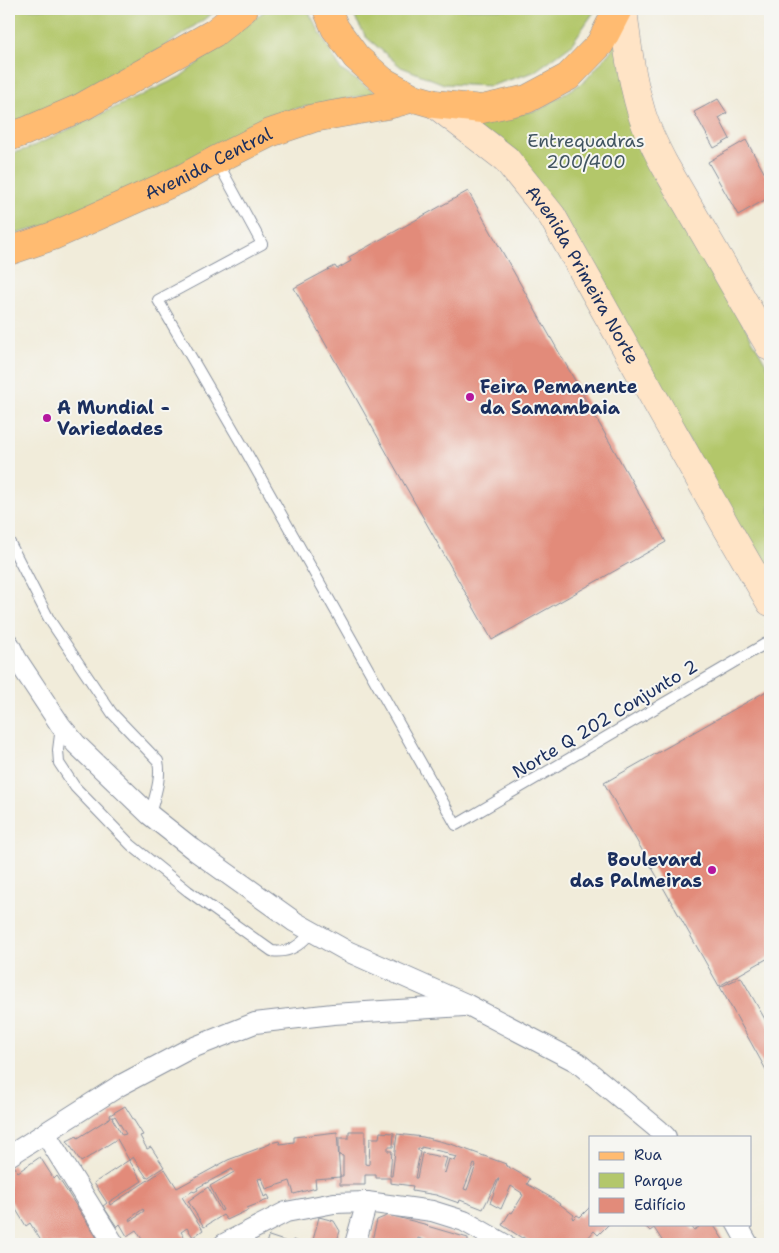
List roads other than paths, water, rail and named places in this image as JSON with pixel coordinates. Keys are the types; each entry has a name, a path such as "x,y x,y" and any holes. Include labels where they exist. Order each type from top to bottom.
{"main road":[{"path":"9,137 82,107 214,33 244,9"},
{"path":"327,9 335,28 356,57 383,81 425,101 482,109 527,99 568,77 600,44 618,9"},
{"path":"623,9 629,62 641,112 651,138 770,347"},
{"name":"Avenida Central","path":"9,251 53,236 183,178 270,133 314,118 425,101"},
{"name":"Avenida Primeira Norte","path":"425,101 506,159 552,216 770,602"}],"street":[{"path":"11,655 76,744 150,815 193,849 279,911 312,932 347,951 468,1006 577,1062 665,1136"},
{"path":"9,1156 119,1086 187,1050 254,1023 333,1014 468,1006"},
{"path":"45,1133 114,1244"},
{"path":"356,1244 367,1202"},
{"path":"224,1244 286,1212 334,1203 367,1202 432,1211 464,1221 495,1242"},
{"path":"738,1226 748,1244"}],"lane":[{"name":"Norte Q 202 Conjunto 2","path":"216,160 262,244 158,300 244,448 456,825 770,641"},
{"path":"9,541 49,619 112,713 158,761 160,770 158,784 150,815"},
{"path":"61,726 58,750 59,763 75,787 131,846 188,891 272,951 290,950 302,943 312,932"}],"place":[{"name":"Feira Pemanente da Samambaia","path":"470,397"},
{"name":"A Mundial - Variedades","path":"47,418"},
{"name":"Boulevard das Palmeiras","path":"712,870"}],"park label":[{"name":"Entrequadras 200/400","path":"586,151"}]}
